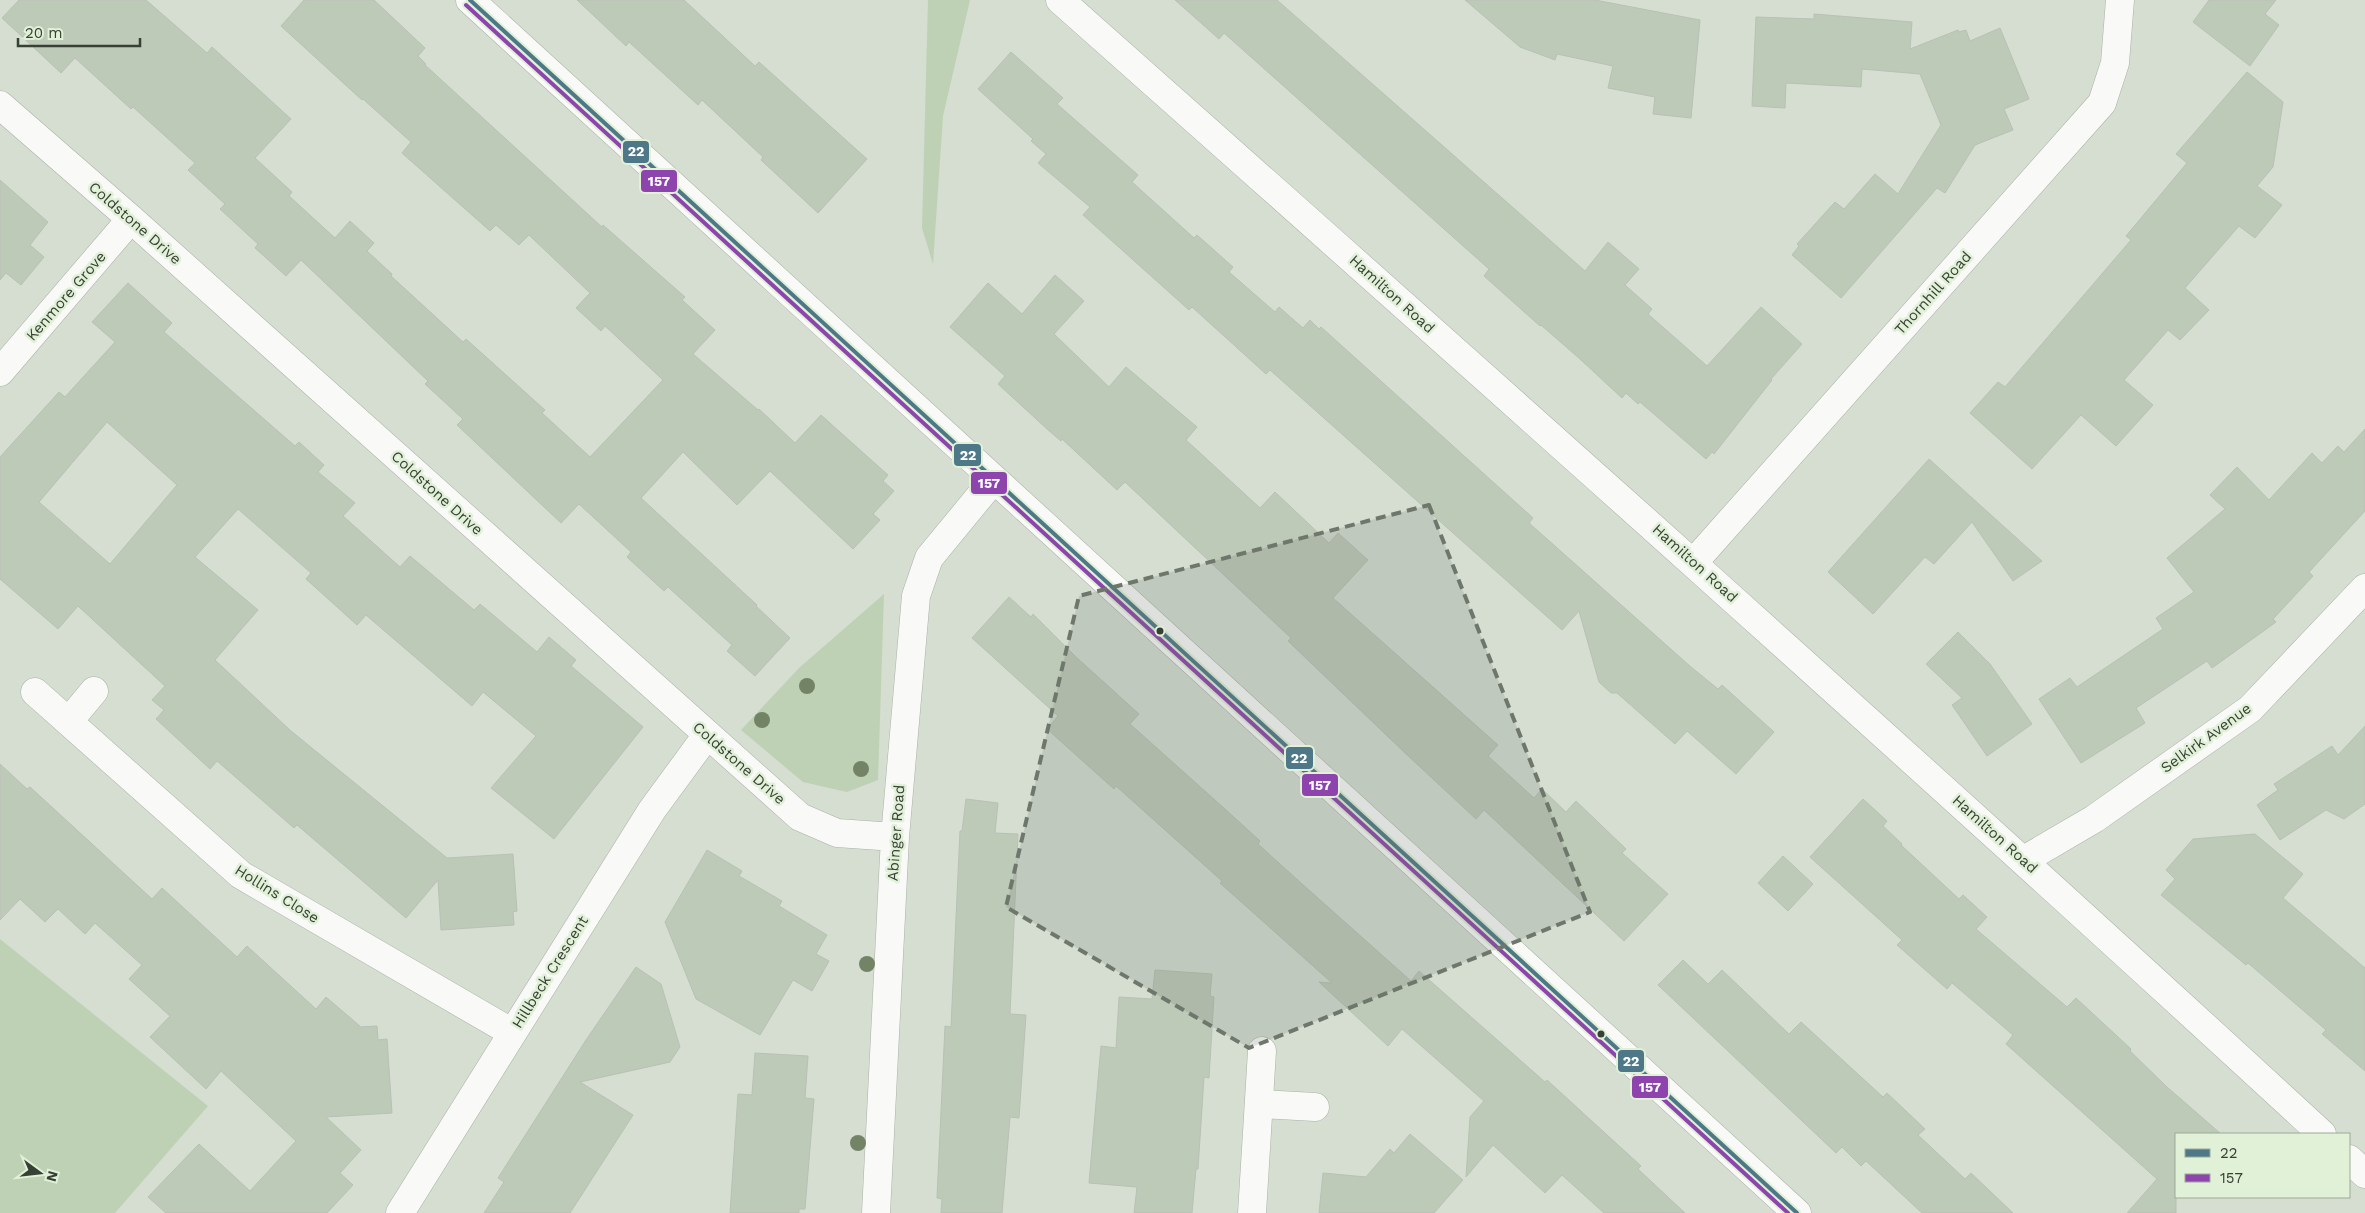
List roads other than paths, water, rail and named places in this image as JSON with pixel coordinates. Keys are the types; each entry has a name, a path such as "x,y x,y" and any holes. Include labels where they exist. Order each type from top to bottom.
{"street":[{"path":"470,0 1797,1213"},
{"name":"Hamilton Road","path":"1060,0 1694,562 2024,860 2321,1133"},
{"name":"Thornhill Road","path":"1694,562 2102,103 2115,64 2120,0"},
{"name":"Coldstone Drive","path":"0,105 131,219 707,735 806,820 836,832 895,837"},
{"name":"Kenmore Grove","path":"0,372 131,219"},
{"name":"Abinger Road","path":"876,1213 895,837 912,623 921,576 929,558 994,479"},
{"name":"Selkirk Avenue","path":"2024,860 2094,819 2250,709 2365,588"},
{"path":"68,721 94,691"},
{"name":"Hollins Close","path":"35,692 241,875 511,1032"},
{"name":"Hillbeck Crescent","path":"400,1213 511,1032 652,810 707,735"},
{"path":"1252,1213 1262,1051"},
{"path":"1260,1104 1315,1107"},
{"path":"2350,1160 2365,1174"}]}
